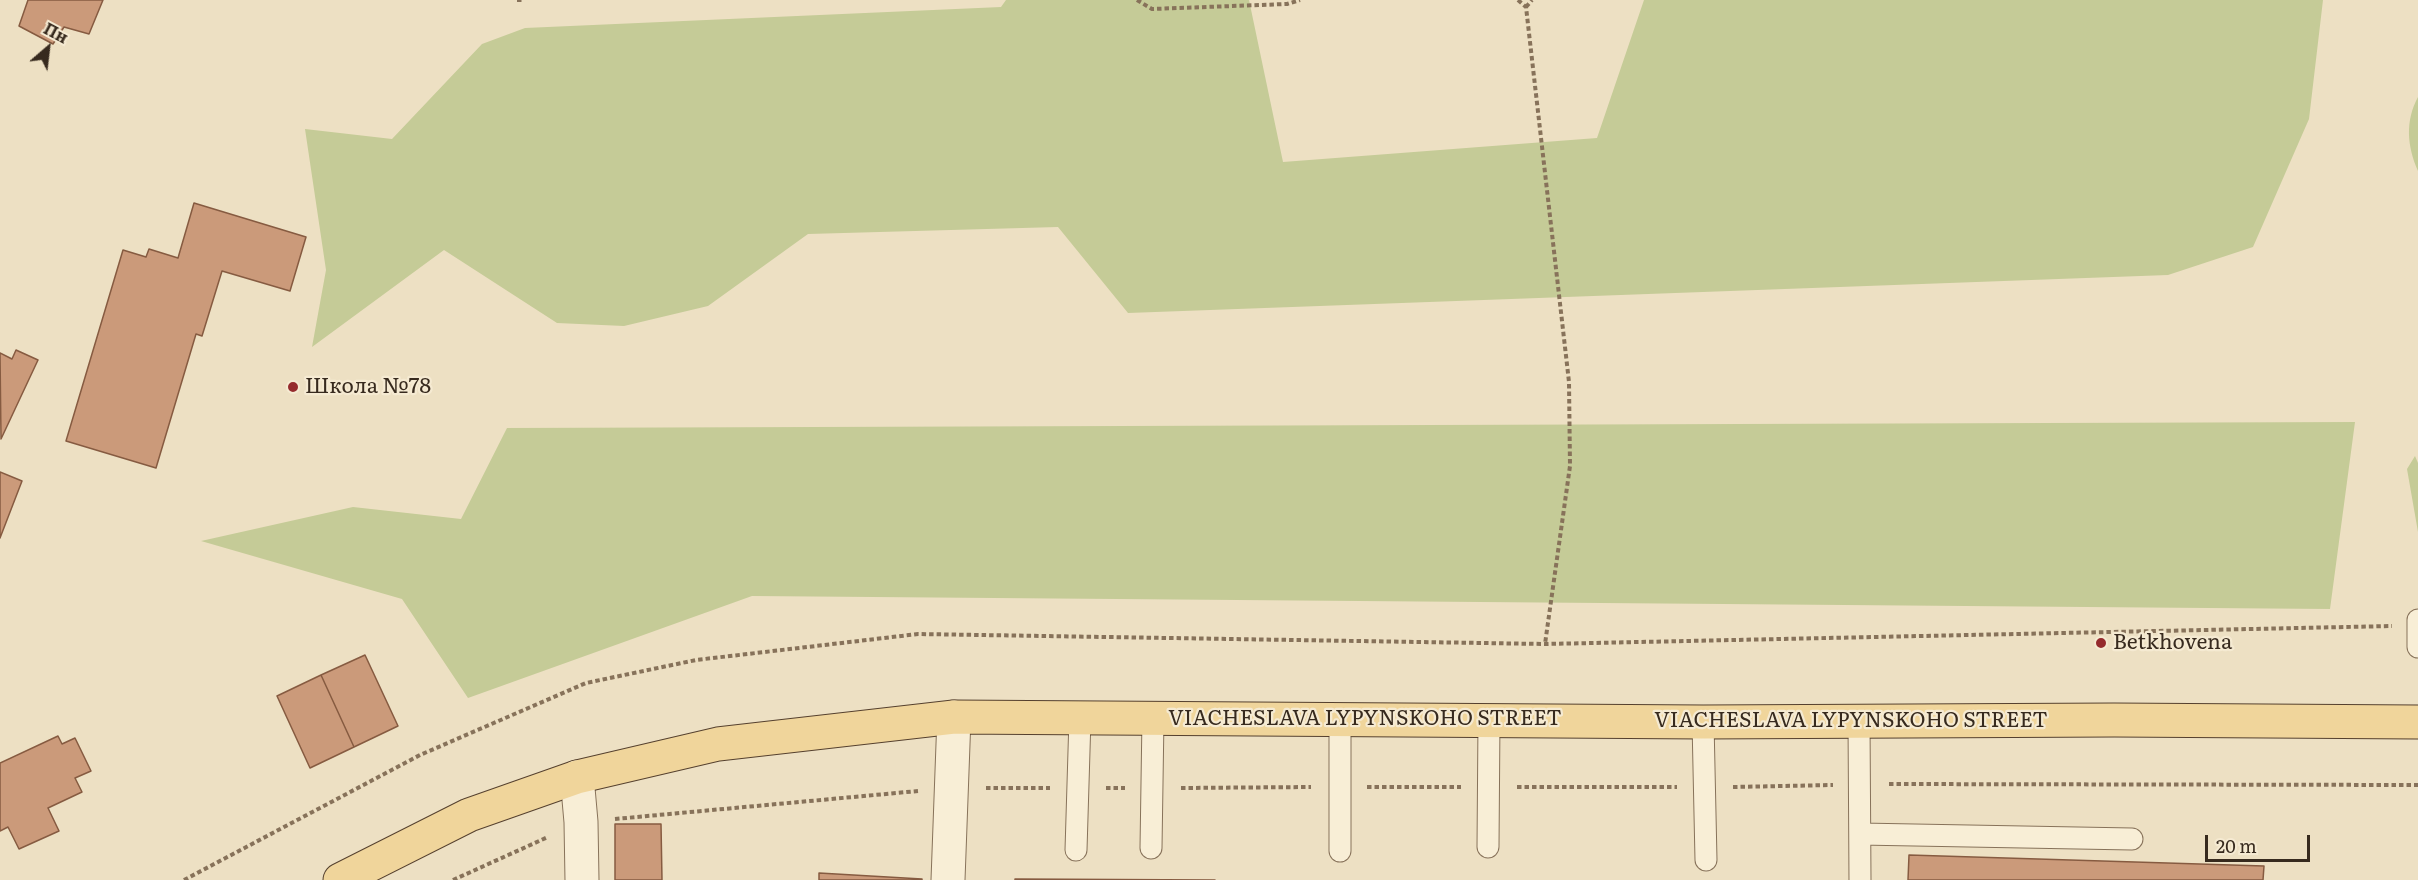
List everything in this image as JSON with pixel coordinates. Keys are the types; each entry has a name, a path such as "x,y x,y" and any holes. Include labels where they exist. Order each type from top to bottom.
{"main road":[{"name":"VIACHESLAVA LYPYNSKOHO STREET","path":"340,880 469,815 577,777 718,744 954,717 1703,722 1859,720 2418,723"}],"street":[{"path":"948,880 937,847 952,788 954,717"},
{"path":"577,777 581,822 582,880"}],"lane":[{"path":"1076,850 1080,718"},
{"path":"1151,848 1153,718"},
{"path":"1340,719 1340,852"},
{"path":"1488,848 1489,720"},
{"path":"1859,720 1860,880"},
{"path":"1703,722 1706,860"},
{"path":"1860,834 2132,839"}],"path":[{"path":"1137,0 1152,9 1184,9 1287,4 1300,0"},
{"path":"1518,0 1526,7 1569,382 1570,465 1545,644"},
{"path":"1526,7 1532,0"},
{"path":"184,880 420,755 586,683 696,660 918,634 1545,644 2417,631"},
{"path":"453,880 581,822 952,788 1705,787 1859,784 2418,785"}],"green space":[{"path":"1006,0 1249,0 1283,162 1597,138 1644,0 2323,0 2309,119 2253,247 2168,275 1128,313 1058,227 808,234 708,306 624,326 557,323 444,250 312,347 326,270 305,129 392,139 482,44 525,28 1001,7"},
{"path":"2418,97 2418,171 2410,143 2409,124"},
{"path":"2355,422 2330,609 752,596 468,698 402,599 201,541 353,507 461,519 507,428"},
{"path":"2415,456 2418,463 2418,532 2407,469"}],"building":[{"path":"28,0 103,0 89,34 64,27 53,44 19,26"},
{"path":"194,203 306,237 290,291 222,271 202,336 196,334 156,468 66,441 123,250 146,257 149,249 178,258"},
{"path":"16,350 38,360 1,439 0,353 12,359"},
{"path":"0,472 22,481 0,538"},
{"path":"365,655 398,726 354,747 321,675"},
{"path":"321,675 354,747 310,768 277,696"},
{"path":"58,736 62,744 75,738 91,771 75,778 82,792 48,808 59,831 19,849 8,827 0,831 0,763"},
{"path":"615,824 661,824 662,880 615,880"},
{"path":"1909,855 2264,866 2263,880 1908,880"},
{"path":"819,873 922,879 922,880 819,880"},
{"path":"1015,879 1215,880 1015,880"},
{"path":"1015,879 1215,880 1015,880"}],"place":[{"name":"Школа №78","path":"293,387"},
{"name":"Betkhovena","path":"2101,643"}]}
